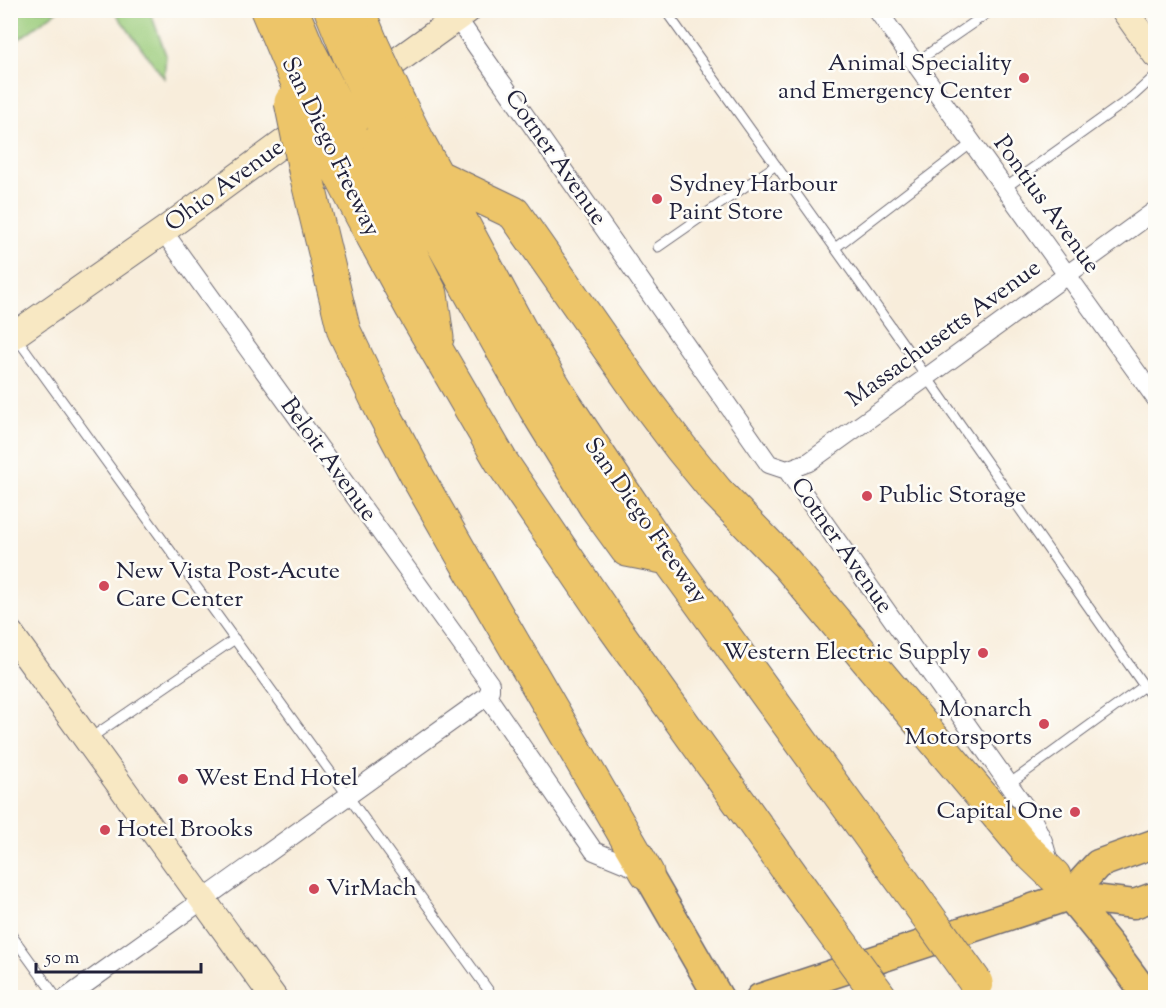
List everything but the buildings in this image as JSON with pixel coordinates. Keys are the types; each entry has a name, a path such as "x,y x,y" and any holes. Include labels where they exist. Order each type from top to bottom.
{"highway":[{"name":"San Diego Freeway","path":"267,10 287,57 305,91 329,153 381,251 501,461 610,623 881,998"},
{"path":"292,10 308,49 305,91"},
{"path":"331,10 361,50"},
{"name":"San Diego Freeway","path":"358,10 361,50 389,110 437,176 529,345 668,558 981,990"},
{"path":"389,110 438,235 535,408 595,506 627,550 668,558"},
{"path":"329,153 344,331 417,476 647,873"},
{"path":"437,176 514,213 647,403 688,457 717,492 786,563 1026,849 1061,886"}],"main road":[{"path":"760,998 1061,886 1098,864 1155,843"},
{"path":"647,873 719,998"},
{"path":"1061,886 1145,900 1111,947"},
{"name":"Cotner Avenue","path":"1061,886 1149,998"}],"street":[{"name":"Pontius Avenue","path":"877,10 1155,399"},
{"path":"1124,10 1154,48"},
{"name":"Ohio Avenue","path":"13,337 463,14"},
{"name":"Cotner Avenue","path":"463,14 769,464 787,470 1030,814 1061,886"},
{"name":"Massachusetts Avenue","path":"787,470 809,462 1155,210"},
{"name":"Beloit Avenue","path":"163,231 490,684 489,693 594,851 647,873"},
{"path":"10,633 269,996"},
{"path":"66,998 489,693"}],"lane":[{"path":"665,10 927,377 1155,703"},
{"path":"915,63 988,12"},
{"path":"1005,188 1132,97 1155,75"},
{"path":"835,248 972,143"},
{"path":"658,247 776,165"},
{"path":"13,337 349,795 494,998"},
{"path":"87,740 235,639"},
{"path":"1009,784 1144,686"},
{"path":"10,933 57,998"}],"green space":[{"path":"11,10 57,10 57,11 11,45"},
{"path":"114,11 150,11 166,55 164,78"}],"place":[{"name":"Animal Speciality and Emergency Center","path":"1024,78"},
{"name":"Sydney Harbour Paint Store","path":"657,199"},
{"name":"Public Storage","path":"867,496"},
{"name":"New Vista Post-Acute Care Center","path":"104,586"},
{"name":"Western Electric Supply","path":"983,653"},
{"name":"Monarch Motorsports","path":"1044,724"},
{"name":"West End Hotel","path":"183,779"},
{"name":"Capital One","path":"1075,812"},
{"name":"Hotel Brooks","path":"105,830"},
{"name":"VirMach","path":"314,889"}]}
